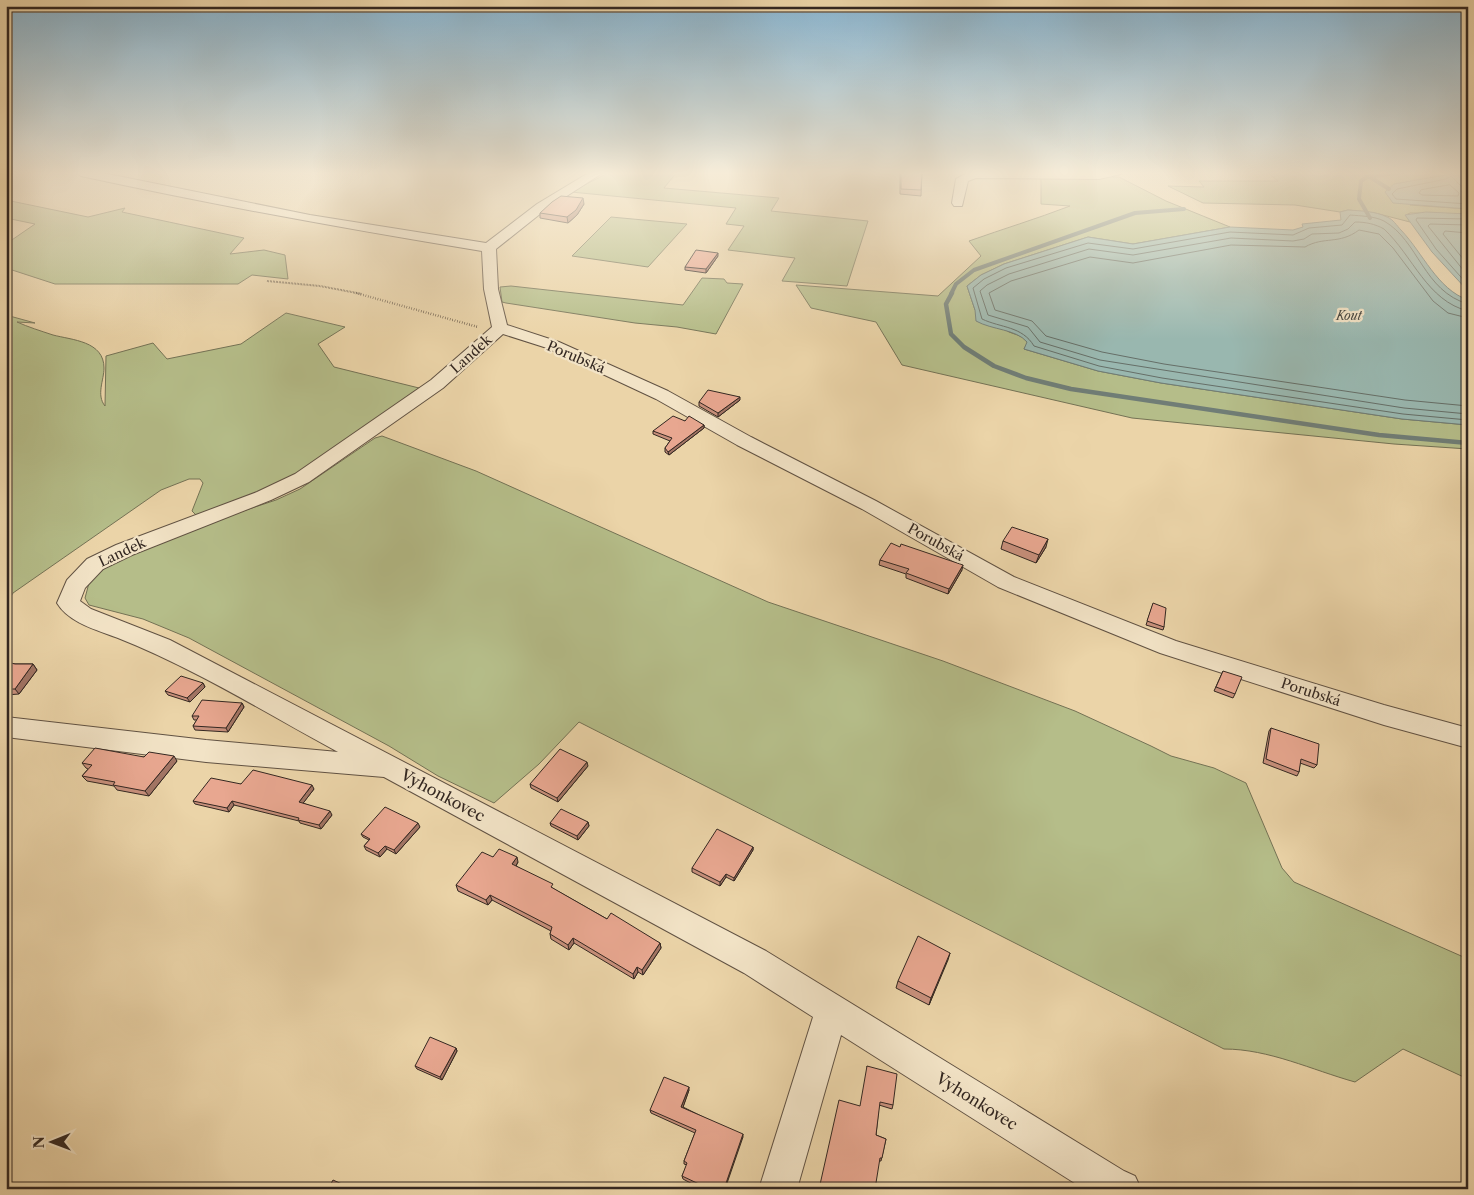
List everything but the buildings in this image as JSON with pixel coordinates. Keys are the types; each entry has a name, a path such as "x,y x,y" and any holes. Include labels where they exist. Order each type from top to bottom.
{"street":[{"path":"364,228 489,248 515,228"},
{"path":"489,248 491,289 497,330"},
{"name":"Porubská","path":"497,330 553,345 662,395 744,441 869,505 1006,582 1168,647 1384,715 1468,738"},
{"name":"Landek","path":"393,768 162,646 83,615 68,603 75,585 95,564 150,539 264,496 302,478 437,384 497,330"},
{"name":"Vyhonkovec","path":"6,727 206,751 393,768 755,962 1122,1189"},
{"path":"778,1189 832,1010"}],"path":[{"path":"267,281 294,281 384,300 497,330"}],"green space":[{"path":"30,228 196,228 244,238 230,254 264,250 285,255 288,279 252,275 238,284 55,284 6,268 6,244"},
{"path":"600,228 684,228 648,267 572,256"},
{"path":"743,228 866,228 847,286 782,281 795,258 728,250"},
{"path":"1008,228 1226,228 1133,244 1088,237 1004,264 981,275 967,286 975,310 1009,332 1023,337 1028,342 1024,349 1098,371 1161,383 1402,419 1468,425 1468,449 1394,444 1132,418 902,365 876,322 811,308 796,285 938,296 981,256 969,241"},
{"path":"702,278 724,279 727,283 743,284 716,334 506,303 502,302 500,287 511,286 683,305"},
{"path":"286,313 345,327 318,344 334,367 419,388 284,484 197,516 192,511 203,483 200,479 189,479 161,490 13,593 6,605 6,315 35,323 17,322 30,327 86,343 99,352 103,359 104,368 101,397 105,406 106,356 153,343 167,359 241,344"},
{"path":"382,436 476,471 768,602 943,661 1075,711 1171,756 1214,768 1246,783 1282,868 1294,882 1468,959 1468,1079 1403,1049 1355,1082 1274,1056 1257,1052 1224,1049 579,722 539,764 494,803 438,776 389,746 189,638 143,619 89,605 85,598 89,583 109,564 180,532 276,500 300,489 375,438"}],"water":[{"name":"Kout","path":"1226,228 1293,230 1300,228 1399,228 1439,279 1457,295 1468,300 1468,425 1402,419 1161,383 1098,371 1024,349 1027,342 1017,334 976,321 975,310 967,286 981,275 1004,264 1088,237 1133,244"},
{"path":"1414,228 1468,228 1468,291 1432,252"}],"waterway":[{"path":"951,294 956,284 974,270 1093,228"},
{"path":"952,293 946,304 951,334 964,347 994,366 1026,378 1071,389 1379,435 1468,443"}]}
